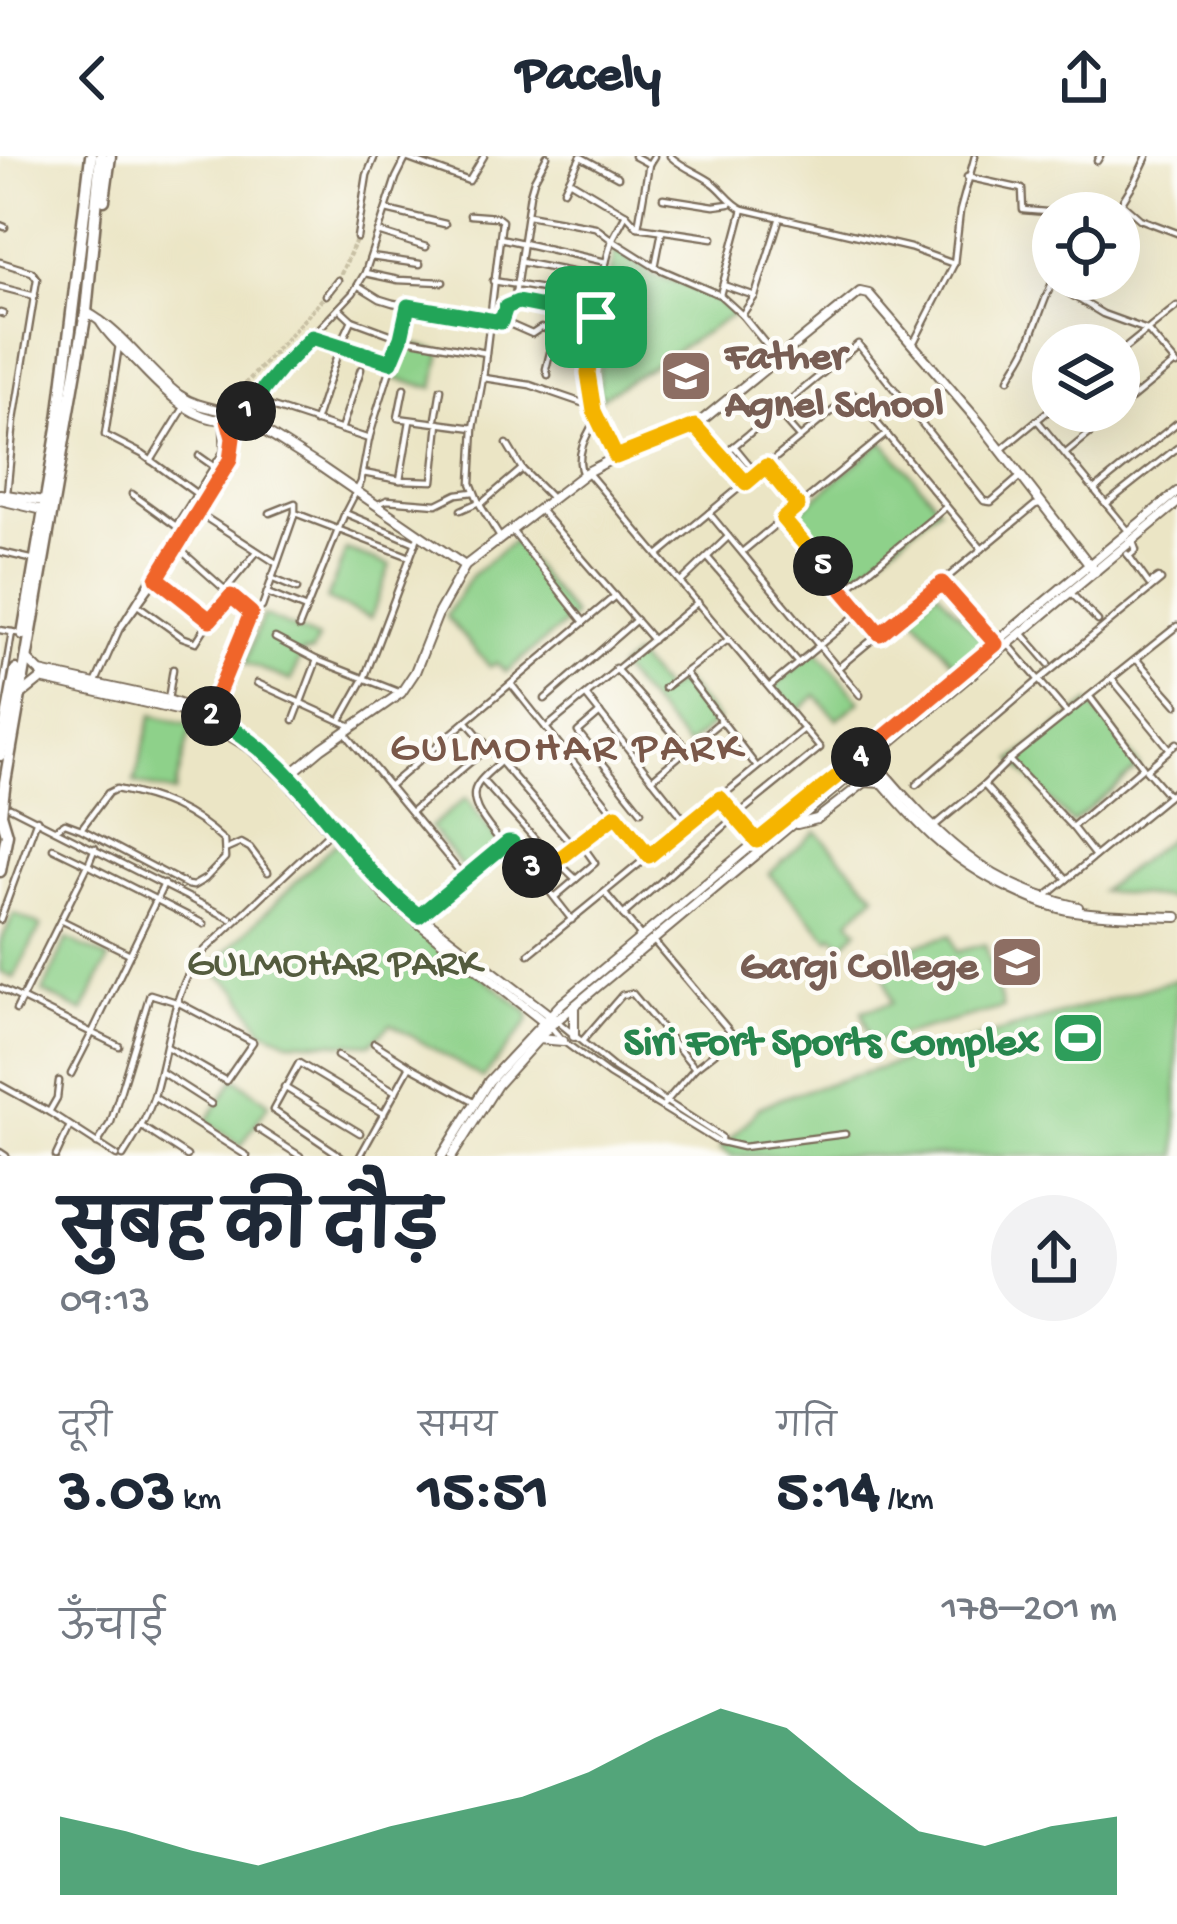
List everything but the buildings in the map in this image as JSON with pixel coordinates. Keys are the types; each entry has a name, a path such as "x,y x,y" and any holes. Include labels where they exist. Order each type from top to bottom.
{"highway":[{"path":"0,872 7,834 7,702 25,656 92,316 89,292 101,157"},
{"path":"1,748 101,157"}],"street":[{"path":"356,238 375,156"},
{"path":"92,316 185,406 227,422 240,416 358,285 407,157 469,181 484,156"},
{"path":"501,322 505,309 514,302 534,180 547,156"},
{"path":"564,190 581,156 618,177"},
{"path":"634,156 649,164"},
{"path":"638,227 654,156"},
{"path":"670,156 742,209 910,248 954,264"},
{"path":"914,343 954,264 958,220 975,156"},
{"path":"1129,192 1147,156"},
{"path":"967,177 1022,189 1023,210 1032,211"},
{"path":"569,180 626,214 638,227 712,238"},
{"path":"663,198 714,206 732,203"},
{"path":"720,295 742,209"},
{"path":"386,210 445,224"},
{"path":"470,214 501,219 471,483 501,539"},
{"path":"616,457 597,417 588,373 602,278 612,239 626,214"},
{"path":"528,215 595,227 655,267 720,295 778,359"},
{"path":"742,315 755,296 780,217"},
{"path":"1140,219 1177,233"},
{"path":"655,267 662,231"},
{"path":"379,232 426,247"},
{"path":"500,238 606,262"},
{"path":"370,256 420,264"},
{"path":"0,262 32,272 37,279 2,496 44,505"},
{"path":"520,262 602,278"},
{"path":"365,273 443,282"},
{"path":"326,296 338,280"},
{"path":"494,281 599,298"},
{"path":"1009,379 1028,347 1052,283 1103,314 1147,330 1176,364 1140,393"},
{"path":"358,285 380,299 408,306 489,319 532,334 541,328 592,341"},
{"path":"723,285 755,296"},
{"path":"0,287 35,296"},
{"path":"288,777 401,693 465,566 585,473 695,426 860,292 868,294 914,343 1092,569"},
{"path":"514,302 596,317"},
{"path":"299,627 363,473 408,306"},
{"path":"1140,336 1177,306"},
{"path":"338,308 352,320 401,338 486,353"},
{"path":"92,316 109,324 181,396 206,409 240,416 465,566"},
{"path":"315,422 352,320"},
{"path":"548,375 555,332"},
{"path":"312,337 391,362"},
{"path":"722,456 858,344 984,501 991,502 1022,476"},
{"path":"119,345 104,435 151,460 197,494"},
{"path":"341,430 362,369"},
{"path":"483,378 530,385 594,407"},
{"path":"404,388 398,418 474,428"},
{"path":"363,473 434,481 441,389"},
{"path":"658,555 853,394 982,549"},
{"path":"254,400 369,439"},
{"path":"151,460 185,406"},
{"path":"777,412 800,438"},
{"path":"597,417 580,452 580,468 820,748 623,915"},
{"path":"400,480 410,418"},
{"path":"132,494 176,526 216,468 227,422"},
{"path":"119,630 230,460 233,438 227,422"},
{"path":"94,687 119,630 224,461 230,447 227,422"},
{"path":"1094,490 1177,423"},
{"path":"1001,450 1032,424"},
{"path":"695,426 746,483"},
{"path":"1047,432 1133,542"},
{"path":"1065,454 1092,432"},
{"path":"742,553 886,434"},
{"path":"507,444 553,500"},
{"path":"734,446 757,474"},
{"path":"1106,504 1177,448"},
{"path":"199,456 216,468"},
{"path":"766,466 798,506"},
{"path":"461,510 480,504 523,469"},
{"path":"376,505 387,500 437,504 474,492"},
{"path":"442,1156 489,1082 641,937 1022,633 1092,569 1128,555 1133,542 1177,492"},
{"path":"208,718 251,613 262,607 296,506 293,502 270,513"},
{"path":"838,668 1043,503"},
{"path":"452,1156 497,1085 550,1021 574,1007 791,825 996,644 1133,542 1177,503"},
{"path":"844,591 946,506"},
{"path":"540,510 653,640"},
{"path":"197,512 276,563"},
{"path":"295,513 410,557"},
{"path":"345,513 417,538"},
{"path":"709,513 860,695"},
{"path":"783,519 880,634"},
{"path":"512,531 584,622"},
{"path":"681,582 728,537"},
{"path":"341,720 364,679 417,538"},
{"path":"175,545 251,613"},
{"path":"225,590 257,551"},
{"path":"0,552 35,560"},
{"path":"916,785 1159,579 1149,584 1128,555"},
{"path":"708,558 798,663"},
{"path":"157,578 210,620"},
{"path":"271,578 297,589"},
{"path":"942,583 996,644"},
{"path":"266,592 306,609"},
{"path":"1071,593 1097,621"},
{"path":"138,605 182,638 196,642 231,596"},
{"path":"389,786 615,596"},
{"path":"546,728 698,602"},
{"path":"769,687 861,611"},
{"path":"545,699 636,620"},
{"path":"932,828 1009,760 1176,629"},
{"path":"0,630 17,633"},
{"path":"1022,633 1049,664"},
{"path":"275,638 401,693"},
{"path":"664,688 729,639"},
{"path":"1008,644 1067,713"},
{"path":"25,656 47,677 167,700 255,742 417,918 717,1141 743,1147 845,1134"},
{"path":"1136,659 1177,705"},
{"path":"294,720 317,660"},
{"path":"615,668 687,749"},
{"path":"167,700 173,669"},
{"path":"686,674 758,767"},
{"path":"7,702 47,677"},
{"path":"1112,679 1170,749"},
{"path":"256,683 341,720 466,878"},
{"path":"511,683 649,856"},
{"path":"94,687 208,718"},
{"path":"586,695 688,824"},
{"path":"1090,698 1168,796"},
{"path":"600,713 578,732 641,811"},
{"path":"466,721 577,845 596,860 555,897"},
{"path":"652,778 721,721"},
{"path":"529,954 804,729"},
{"path":"1072,827 1177,743"},
{"path":"411,812 488,747"},
{"path":"866,758 926,832 977,873 1070,911 1177,915"},
{"path":"866,758 932,828 983,868 1044,898 1076,906 1177,915"},
{"path":"1009,760 1095,856"},
{"path":"501,761 476,785 474,801 503,845"},
{"path":"482,780 575,879"},
{"path":"791,825 817,819 865,782 884,783"},
{"path":"984,785 1067,879"},
{"path":"56,829 65,823 81,829 194,886 225,858 224,841 202,820 175,805 116,789 81,829"},
{"path":"1044,898 1177,789"},
{"path":"720,798 757,841"},
{"path":"4,814 37,819 232,919"},
{"path":"537,876 616,815"},
{"path":"0,920 37,819"},
{"path":"0,1085 120,1156 154,1097 193,962 333,830"},
{"path":"417,918 512,842 572,920"},
{"path":"225,850 241,843 268,872"},
{"path":"53,848 204,924"},
{"path":"16,1010 95,848"},
{"path":"71,1074 164,884"},
{"path":"605,893 641,937"},
{"path":"61,920 130,954"},
{"path":"653,940 733,1034 664,1103"},
{"path":"0,988 118,1046"},
{"path":"578,1039 622,995 632,993 695,1068"},
{"path":"98,1144 111,1122 148,995 179,1003 253,1042 226,1081 167,1047"},
{"path":"574,1007 578,1039"},
{"path":"550,1021 562,1041 609,1075 664,1103"},
{"path":"537,1039 562,1041"},
{"path":"374,1043 475,1102"},
{"path":"337,1056 396,1092"},
{"path":"341,1156 273,1109 299,1063 384,1114"},
{"path":"361,1156 410,1066"},
{"path":"161,1072 211,1104"},
{"path":"49,1112 59,1081"},
{"path":"284,1087 360,1133"},
{"path":"154,1097 247,1156"},
{"path":"56,1156 70,1126"},
{"path":"141,1126 187,1156"},
{"path":"258,1130 300,1156"}],"green space":[{"path":"615,247 654,276 712,297 734,314 599,399 599,359"},
{"path":"404,342 441,351 434,388 395,379"},
{"path":"883,441 939,507 845,586 789,520"},
{"path":"513,541 574,616 506,672 496,663 490,667 446,616 471,576"},
{"path":"346,550 390,565 371,618 327,600"},
{"path":"937,590 985,642 958,668 911,612"},
{"path":"263,615 318,639 312,652 302,653 291,681 245,663"},
{"path":"816,650 860,701 837,720 816,695 797,713 774,686"},
{"path":"634,656 665,691 682,680 718,720 687,746 618,668"},
{"path":"1090,702 1140,766 1072,823 1013,760"},
{"path":"152,715 192,725 174,793 134,783"},
{"path":"466,798 500,844 466,872 430,827"},
{"path":"816,831 876,895 849,920 858,930 843,945 833,935 829,939 769,874"},
{"path":"1177,832 1176,899 1101,891"},
{"name":"GULMOHAR PARK","path":"339,843 402,913 529,1013 528,1022 483,1078 391,1024 370,1044 289,1041 262,1029 239,991 210,968"},
{"path":"14,914 41,926 14,978 0,972 0,943"},
{"path":"951,935 956,952 985,944 1003,1008 871,1043 862,1011 892,1003 879,955"},
{"path":"67,939 109,959 83,1012 43,992"},
{"name":"Siri Fort Sports Complex","path":"1177,979 1177,1156 732,1156 720,1149 758,1108 784,1097"},
{"path":"235,1078 269,1103 241,1146 207,1121"}],"tunnel":[{"path":"338,280 357,238"},
{"path":"241,389 326,295"}],"place":[{"name":"Father Agnel School","path":"686,376"},
{"name":"Gargi College","path":"1017,962"},
{"name":"Siri Fort Sports Complex","path":"1078,1038"}],"district":[{"name":"GULMOHAR PARK","path":"567,743"}],"route":[{"path":"518,302 596,317 588,373 594,411 616,457 695,426 746,483 766,466 798,506 783,519 880,634 942,583 996,644 866,752 872,758 866,763 861,757 757,841 720,798 649,856 616,815 537,876 508,842 419,916 394,894 291,775 255,742 209,715 251,613 231,596 210,620 157,578 230,460 233,438 228,420 242,417 312,337 391,362 408,306 501,322 506,307 518,302"}]}
